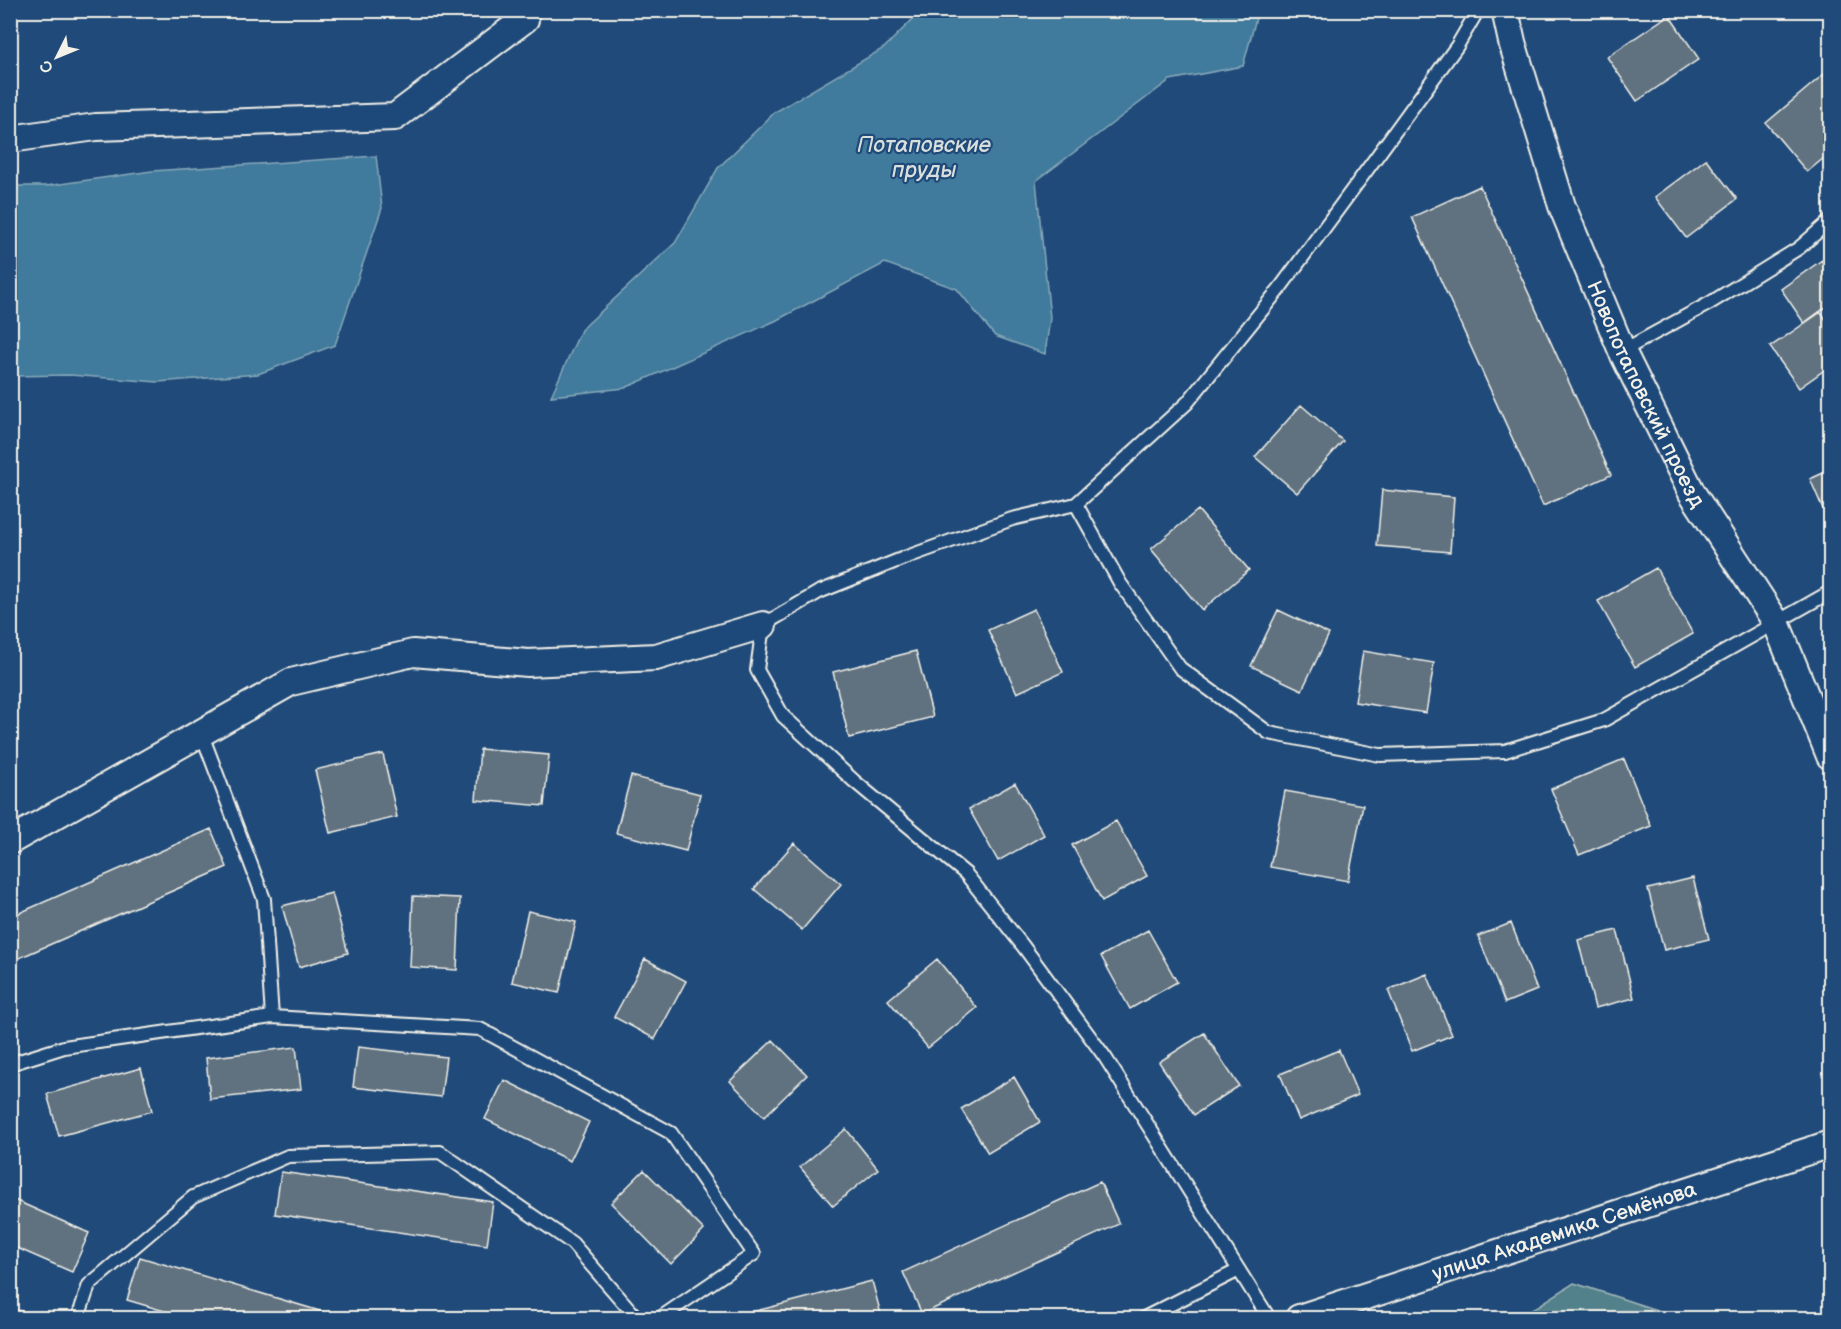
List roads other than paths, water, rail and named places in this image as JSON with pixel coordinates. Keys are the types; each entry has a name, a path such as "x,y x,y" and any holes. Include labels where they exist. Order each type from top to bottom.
{"street":[{"path":"10,139 96,127 395,117 525,19 523,10"},
{"name":"Новопотаповский проезд","path":"1505,10 1512,42 1562,206 1622,351 1692,493 1776,622 1830,756"},
{"path":"10,841 291,682 413,653 528,663 656,657 763,625"},
{"name":"улица Академика Семёнова","path":"1299,1318 1830,1144"}],"lane":[{"path":"1269,1318 1105,1057 1023,946 966,874 854,782 783,716 757,670 763,625 819,592 904,558 1012,519 1076,504 1187,403 1280,288 1456,46 1478,10"},
{"path":"1622,351 1710,303 1799,248 1830,221"},
{"path":"1076,504 1120,583 1180,668 1269,733 1380,755 1505,751 1604,720 1830,592"},
{"path":"201,732 264,899 272,1017"},
{"path":"10,1064 64,1047 272,1017 480,1029 671,1133 754,1254 660,1318"},
{"path":"78,1318 89,1285 193,1197 288,1156 440,1152 572,1243 637,1318"},
{"path":"1144,1318 1239,1270"},
{"path":"10,1315 19,1318"}],"water":[{"name":"Потаповские пруды","path":"921,11 1258,11 1243,66 1170,80 1036,181 1050,318 1045,354 995,336 957,289 885,263 775,321 625,388 551,396 581,330 675,243 718,168 775,112 884,48"},
{"path":"376,156 382,208 335,345 258,374 158,382 70,375 11,376 11,186 46,186 152,171"}]}
